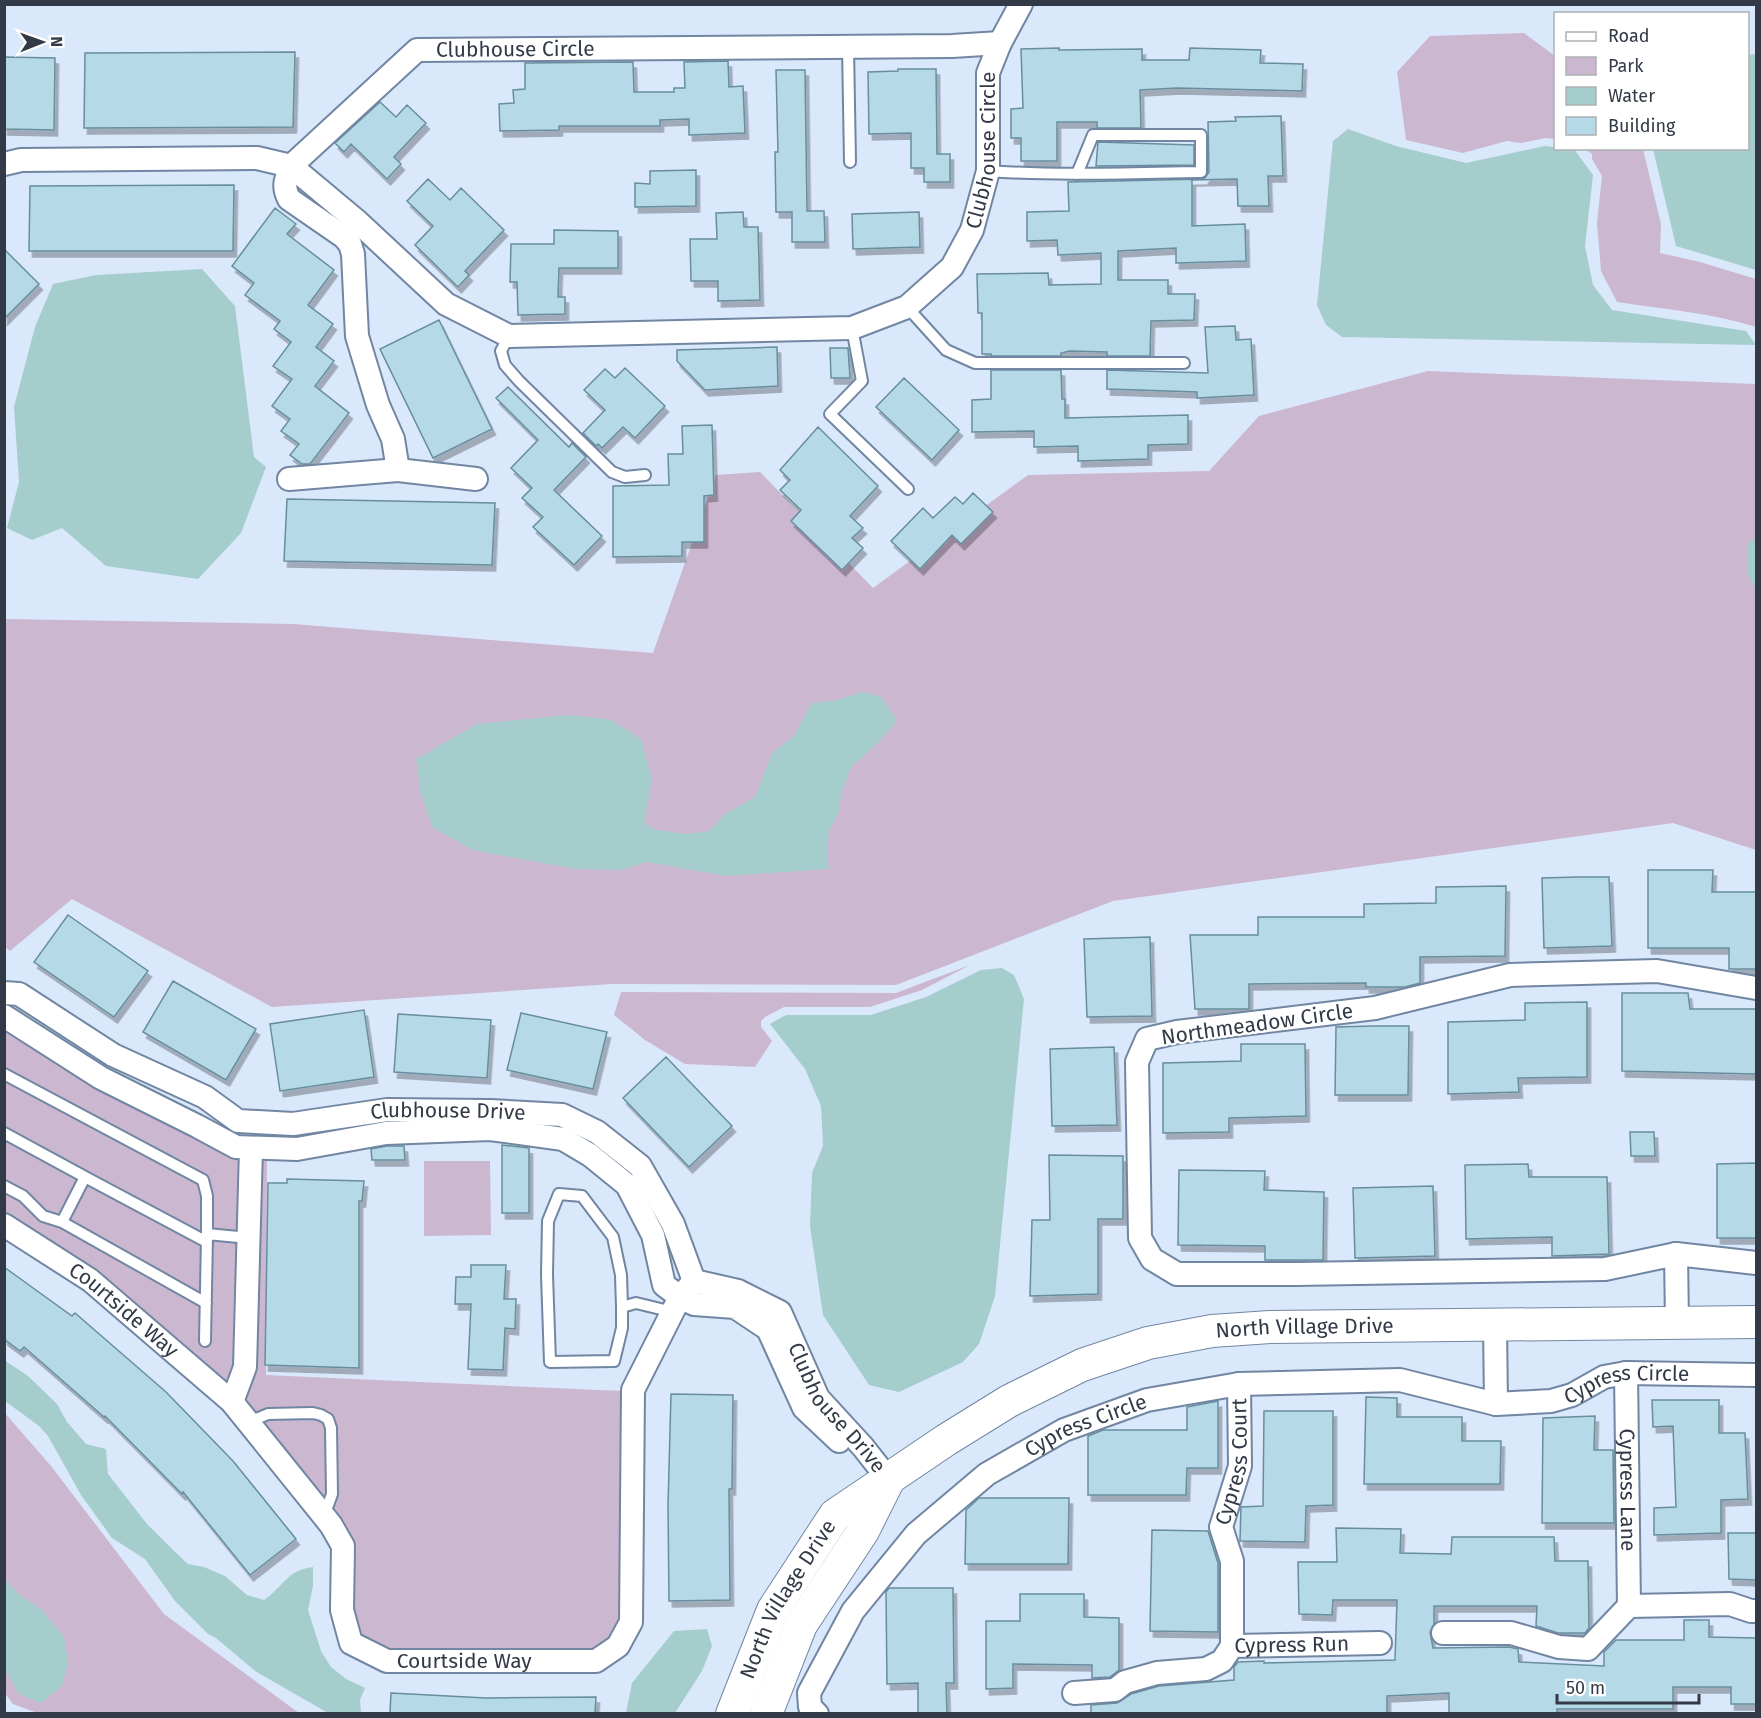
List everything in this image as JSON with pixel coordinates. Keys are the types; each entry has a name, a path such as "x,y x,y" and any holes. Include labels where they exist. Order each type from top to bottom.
{"street":[{"path":"1000,43 1021,4"},
{"name":"Clubhouse Circle","path":"4,164 21,160 257,158 291,166 358,222 446,304 509,336 852,328 907,307 952,267 972,230 988,171 988,73 1000,43 952,46 417,50 291,166"},
{"path":"291,166 284,183 289,199 344,237 350,244 353,254 357,336 378,405 393,439 398,470"},
{"path":"289,479 398,470 476,479"},
{"name":"Northmeadow Circle","path":"1756,988 1657,971 1510,975 1375,1008 1176,1032 1147,1039 1137,1062 1140,1238 1152,1259 1177,1274 1605,1269 1676,1254 1756,1263"},
{"name":"Clubhouse Drive","path":"4,993 19,994 113,1055 205,1097 238,1121 293,1124 387,1110 490,1111 561,1115 597,1132 640,1166 673,1224 682,1297"},
{"name":"Clubhouse Drive","path":"4,1016 101,1078 236,1148 297,1149 386,1133 490,1129 562,1139 590,1155 627,1185 653,1234 664,1286 694,1304 735,1306 768,1329 804,1408 851,1453 889,1479"},
{"path":"101,1078 113,1055"},
{"path":"232,1402 245,1367 251,1148"},
{"name":"Courtside Way","path":"4,1225 90,1280 232,1402 324,1516 343,1546 342,1610 351,1643 387,1661 596,1661 618,1647 631,1622 633,1390 682,1297"},
{"path":"1676,1254 1677,1322"},
{"name":"North Village Drive","path":"732,1713 773,1610 835,1515 1010,1401 1082,1365 1148,1343 1212,1331 1270,1327 1756,1322"},
{"path":"1495,1325 1496,1404"},
{"name":"Cypress Circle","path":"817,1713 810,1707 809,1693 853,1611 916,1534 987,1474 1064,1430 1126,1407 1147,1400 1239,1384 1400,1380 1496,1404 1551,1401 1572,1395 1604,1377 1626,1373 1756,1375"},
{"name":"Cypress Lane","path":"1626,1373 1629,1606"},
{"name":"Cypress Court","path":"1232,1646 1232,1561 1221,1527 1239,1466 1239,1384"},
{"name":"North Village Drive","path":"766,1713 801,1625 862,1531 889,1479"},
{"path":"1443,1634 1511,1633 1559,1647 1588,1649 1629,1606 1730,1604 1756,1611"},
{"name":"Cypress Run","path":"1074,1693 1115,1690 1125,1682 1157,1673 1206,1669 1222,1661 1232,1646 1380,1643"}],"lane":[{"path":"848,47 850,162"},
{"path":"988,171 1041,174 1077,174 1201,172 1200,135 1093,135 1077,174"},
{"path":"907,307 946,350 975,363 1184,363"},
{"path":"852,328 862,381 830,414 908,489"},
{"path":"509,336 501,351 505,365 519,381 612,472 625,477 645,475"},
{"path":"4,1074 203,1180 207,1196 205,1341"},
{"path":"4,1133 85,1177 207,1238 249,1238"},
{"path":"62,1222 85,1177"},
{"path":"4,1186 23,1196 43,1216 62,1222 206,1303"},
{"path":"560,1194 582,1196 613,1238 621,1275 622,1307 622,1328 614,1361 550,1362 548,1221 560,1194"},
{"path":"622,1307 682,1297"},
{"path":"249,1422 268,1414 313,1413 328,1419 332,1428 332,1494 324,1516"}],"green space":[{"path":"1524,33 1554,55 1554,139 1546,138 1521,143 1507,141 1463,153 1406,140 1397,72 1430,36"},
{"path":"1586,150 1643,150 1661,224 1660,253 1756,279 1756,327 1705,315 1617,302 1601,271 1597,223 1602,176 1592,159 1592,154"},
{"path":"1428,371 1756,384 1756,850 1673,823 1113,901 896,985 612,984 272,1007 72,899 10,951 5,947 5,619 293,624 653,653 716,475 760,472 873,588 1028,475 1209,471 1259,416"},
{"path":"970,965 922,990 870,1007 784,1007 761,1021 761,1027 772,1041 755,1067 685,1064 645,1040 614,1015 621,992 896,993"},
{"path":"4,1028 87,1083 240,1157 234,1365 227,1384 96,1272 5,1213"},
{"path":"262,1158 267,1158 266,1375 622,1391 620,1620 609,1640 592,1652 390,1652 361,1636 353,1609 353,1542 245,1400 256,1367"},
{"path":"424,1161 490,1161 491,1235 424,1236"},
{"path":"4,1412 51,1466 164,1614 299,1713 40,1714 13,1704 4,1692"}],"water":[{"path":"1756,54 1756,270 1676,246 1653,150 1749,150 1749,55"},
{"path":"1348,129 1396,146 1466,163 1545,146 1554,147 1554,150 1575,150 1593,175 1585,246 1593,285 1612,310 1746,331 1756,345 1342,337 1326,325 1317,305 1333,141"},
{"path":"202,269 235,306 254,457 266,467 241,533 198,579 106,566 62,528 32,540 7,528 19,482 14,407 35,327 53,284 96,275"},
{"path":"1756,537 1756,589 1747,574 1748,544"},
{"path":"863,692 881,697 897,721 878,743 851,767 841,794 839,812 829,830 827,854 829,869 726,876 647,862 621,870 575,869 473,850 432,827 420,790 416,759 477,724 567,715 609,719 641,739 652,779 644,823 656,830 687,834 709,831 725,814 755,797 772,753 794,736 812,703 834,701"},
{"path":"1002,968 1014,975 1024,999 995,1296 979,1344 963,1362 899,1392 869,1385 823,1315 810,1226 812,1173 823,1146 821,1106 805,1069 770,1024 786,1015 871,1015 926,997 981,970"},
{"path":"4,1360 28,1376 57,1404 67,1422 86,1444 106,1449 108,1474 147,1524 188,1564 204,1567 225,1576 247,1595 264,1600 291,1575 313,1567 313,1586 308,1610 321,1651 331,1667 346,1679 365,1688 360,1700 361,1713 328,1713 255,1671 216,1638 208,1634 175,1601 145,1559 112,1538 81,1495 48,1436 39,1426 5,1401"},
{"path":"5,1580 17,1593 41,1609 64,1637 68,1662 62,1686 41,1703 19,1694 5,1670"},
{"path":"707,1629 712,1646 702,1671 675,1713 626,1713 632,1683 674,1631"}],"building":[{"path":"1059,48 1059,50 1142,49 1142,60 1189,60 1190,48 1261,50 1260,63 1303,64 1302,91 1177,88 1140,90 1141,128 1097,128 1097,122 1057,122 1057,161 1021,161 1021,138 1011,138 1011,109 1023,108 1021,49"},
{"path":"295,52 293,127 84,128 85,53"},
{"path":"4,57 55,58 54,130 4,129"},
{"path":"728,61 729,87 743,86 745,133 689,135 689,119 660,120 660,126 559,126 559,130 500,131 499,104 514,103 513,90 525,89 525,63 633,62 634,92 674,92 674,88 685,88 684,62"},
{"path":"898,69 936,69 937,154 950,154 950,182 924,182 924,168 911,168 911,133 869,134 868,72 898,71"},
{"path":"776,70 805,70 807,211 824,211 825,242 792,242 792,212 776,212 775,152 778,152"},
{"path":"380,102 396,117 407,105 426,123 394,157 401,164 387,179 351,144 344,152 335,143"},
{"path":"1281,116 1283,176 1268,176 1269,206 1238,206 1237,179 1192,180 1192,226 1245,224 1246,261 1176,263 1176,248 1118,251 1118,280 1168,280 1168,294 1195,294 1194,320 1151,321 1150,356 1107,356 1107,352 1070,351 1061,353 1061,356 982,354 982,313 978,313 977,274 1048,273 1049,285 1101,284 1101,253 1058,255 1057,240 1027,241 1027,212 1069,211 1068,182 1204,179 1209,172 1208,122 1236,121 1235,117"},
{"path":"1098,142 1194,145 1194,165 1096,166"},
{"path":"696,170 696,206 635,207 635,183 650,184 650,171"},
{"path":"428,179 450,200 461,188 504,230 465,271 469,275 458,287 415,245 433,226 407,201"},
{"path":"234,185 233,251 29,251 30,186"},
{"path":"275,208 296,224 287,234 334,270 308,305 333,324 316,347 334,361 315,386 349,413 310,464 302,464 290,455 299,444 281,431 290,419 272,406 292,379 273,366 291,342 274,329 280,321 245,295 254,283 232,266"},
{"path":"743,212 744,227 758,227 760,300 718,301 718,281 691,281 690,239 717,239 716,213"},
{"path":"919,212 920,247 853,249 852,214"},
{"path":"554,230 618,231 618,268 559,268 558,297 565,297 565,314 518,315 517,282 510,282 511,244 554,244"},
{"path":"4,249 39,284 4,319"},
{"path":"439,320 492,429 433,458 380,349"},
{"path":"1235,326 1236,340 1251,339 1254,395 1197,398 1197,392 1107,389 1107,370 1208,373 1205,327"},
{"path":"777,347 778,386 705,390 677,361 677,350"},
{"path":"830,348 848,348 850,378 831,378"},
{"path":"625,368 665,406 635,438 623,427 602,448 598,444 596,446 583,433 605,410 584,390 605,369 615,378"},
{"path":"991,370 1061,370 1065,418 1188,415 1188,444 1148,445 1148,459 1078,461 1078,446 1034,447 1034,431 972,432 972,400 991,399"},
{"path":"904,378 959,430 932,460 876,407"},
{"path":"508,387 569,447 572,443 586,457 554,490 602,536 574,565 533,527 543,517 522,498 532,488 511,468 538,440 496,398"},
{"path":"712,425 714,495 704,496 704,542 682,542 682,556 613,557 613,486 669,485 668,454 683,454 682,426"},
{"path":"818,427 878,486 850,516 863,528 852,538 863,548 842,570 791,521 801,510 780,490 790,480 780,470"},
{"path":"973,493 993,512 961,544 952,535 920,569 891,541 923,508 933,518 955,497 963,504"},
{"path":"287,499 495,503 492,565 284,561"},
{"path":"1648,870 1713,870 1712,892 1756,892 1756,969 1729,969 1729,948 1648,948"},
{"path":"1609,877 1612,946 1544,948 1542,878"},
{"path":"1506,886 1505,956 1420,957 1420,983 1405,987 1366,987 1366,983 1249,984 1249,1009 1195,1009 1190,935 1258,935 1258,917 1364,917 1364,904 1436,903 1436,887"},
{"path":"68,915 148,971 114,1017 34,962"},
{"path":"1150,937 1152,1016 1087,1017 1084,939"},
{"path":"173,981 256,1029 226,1080 143,1032"},
{"path":"1622,993 1688,993 1690,1009 1756,1009 1756,1074 1622,1071"},
{"path":"1587,1002 1587,1077 1518,1078 1519,1092 1448,1094 1448,1022 1525,1020 1525,1003"},
{"path":"364,1010 374,1077 280,1091 270,1024"},
{"path":"521,1013 607,1032 593,1089 507,1070"},
{"path":"398,1014 491,1020 487,1078 394,1072"},
{"path":"1409,1026 1408,1095 1335,1095 1336,1027"},
{"path":"1241,1044 1305,1044 1306,1116 1229,1118 1229,1132 1163,1133 1163,1063 1241,1061"},
{"path":"1114,1047 1117,1125 1052,1126 1050,1049"},
{"path":"666,1057 732,1126 689,1167 623,1098"},
{"path":"1630,1132 1654,1132 1655,1156 1631,1156"},
{"path":"502,1145 529,1148 529,1213 502,1213"},
{"path":"404,1146 405,1160 372,1160 371,1149"},
{"path":"1049,1155 1123,1156 1123,1219 1098,1219 1098,1294 1030,1296 1032,1220 1050,1220"},
{"path":"1756,1163 1756,1238 1717,1238 1717,1164"},
{"path":"1528,1164 1529,1177 1607,1177 1609,1254 1552,1256 1552,1237 1466,1239 1465,1165"},
{"path":"1179,1170 1265,1171 1264,1190 1324,1192 1323,1260 1265,1260 1265,1246 1178,1245"},
{"path":"287,1179 364,1181 362,1201 359,1201 359,1368 265,1365 268,1183 287,1183"},
{"path":"1433,1186 1435,1256 1355,1258 1353,1188"},
{"path":"471,1265 506,1265 504,1299 516,1299 515,1329 505,1328 503,1370 468,1369 471,1304 455,1304 456,1277 471,1277"},
{"path":"4,1267 72,1316 75,1313 166,1392 233,1461 296,1539 250,1575 183,1492 182,1494 105,1416 24,1347 20,1351 4,1339"},
{"path":"671,1394 733,1395 732,1489 729,1489 730,1600 669,1601 668,1505"},
{"path":"1366,1397 1397,1398 1397,1417 1462,1417 1462,1441 1501,1441 1500,1484 1364,1484"},
{"path":"1652,1400 1719,1400 1719,1433 1745,1433 1748,1499 1721,1500 1721,1533 1654,1535 1654,1508 1676,1507 1673,1426 1653,1427"},
{"path":"1218,1401 1218,1468 1187,1468 1186,1495 1088,1495 1088,1436 1103,1430 1187,1430 1187,1407"},
{"path":"1264,1411 1333,1411 1333,1505 1306,1506 1305,1542 1240,1541 1241,1507 1263,1506"},
{"path":"1595,1416 1594,1450 1613,1450 1614,1523 1542,1523 1543,1418"},
{"path":"979,1498 1069,1498 1068,1564 965,1564 966,1510"},
{"path":"1336,1528 1401,1529 1400,1553 1451,1554 1452,1537 1554,1537 1555,1561 1588,1561 1589,1628 1585,1633 1558,1633 1536,1626 1537,1606 1434,1606 1434,1624 1430,1632 1433,1648 1509,1647 1518,1649 1519,1662 1604,1666 1604,1652 1616,1640 1684,1640 1684,1620 1709,1620 1709,1637 1756,1638 1756,1704 1731,1704 1731,1687 1673,1687 1673,1709 1557,1709 1557,1713 1449,1713 1449,1693 1387,1696 1387,1713 1091,1713 1091,1705 1117,1703 1131,1694 1159,1686 1234,1680 1234,1667 1238,1662 1395,1660 1397,1600 1333,1600 1332,1615 1299,1614 1298,1562 1337,1562"},
{"path":"1152,1530 1208,1531 1218,1563 1218,1632 1150,1631"},
{"path":"1728,1533 1756,1533 1756,1580 1729,1579"},
{"path":"889,1588 953,1588 954,1683 946,1683 947,1713 918,1713 918,1683 887,1684 886,1592"},
{"path":"1020,1594 1084,1594 1084,1617 1119,1618 1119,1670 1110,1677 1092,1678 1092,1665 1013,1664 1013,1688 986,1689 986,1621 1020,1621"},
{"path":"391,1693 486,1698 596,1697 595,1713 390,1713"}]}
